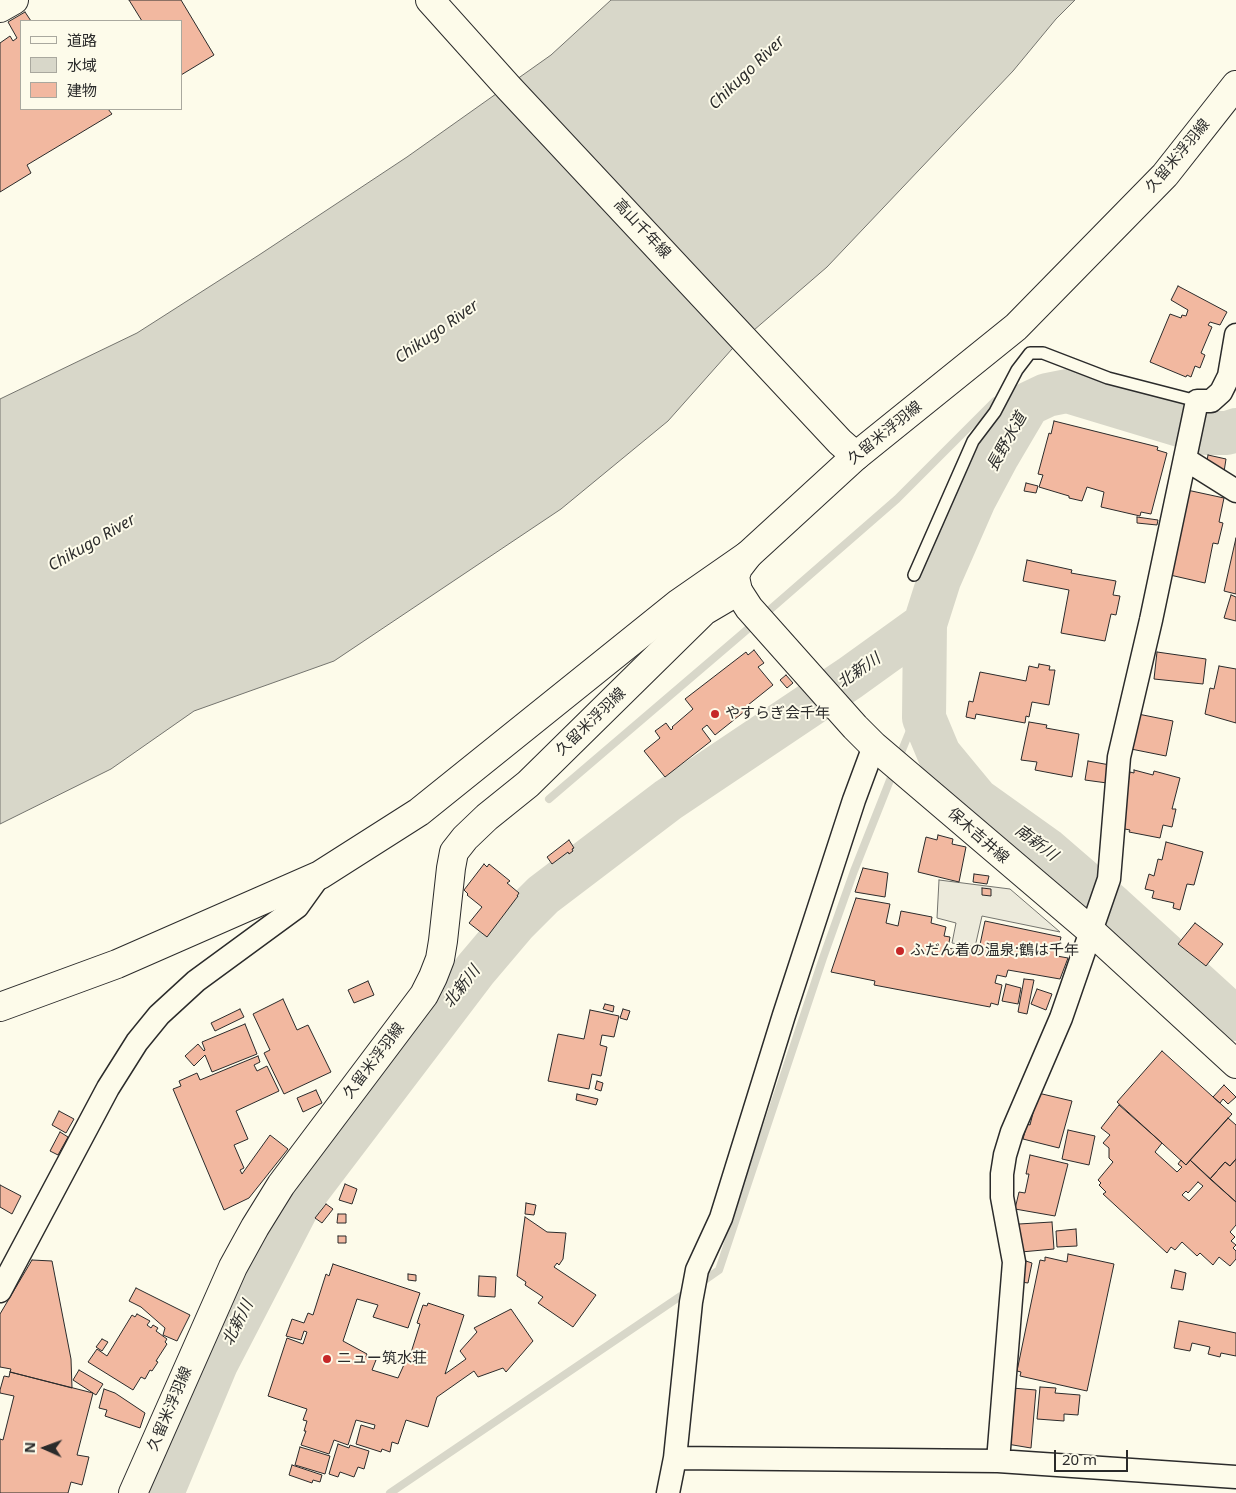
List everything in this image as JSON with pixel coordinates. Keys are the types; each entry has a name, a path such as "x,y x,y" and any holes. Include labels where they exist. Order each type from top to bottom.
{"main road":[{"path":"0,8 14,0"},
{"name":"高山千年線","path":"430,0 509,88 848,449"},
{"name":"久留米浮羽線","path":"133,1493 229,1276 255,1227 281,1185 424,995 440,959 454,852 465,838 528,784 704,611 743,599 735,578 738,568 848,449 1016,327 1165,175 1236,85"},
{"path":"0,1007 118,964 320,875 419,812 679,603 748,555"},
{"name":"保木吉井線","path":"743,599 871,743 909,776 1093,922 1236,1064"}],"street":[{"path":"998,1461 1014,1262 1002,1197 1002,1174 1005,1155 1012,1132 1061,1018 1108,879 1119,757 1151,620 1197,401 1211,401 1221,392 1228,376 1236,335"},
{"path":"1186,456 1236,491"},
{"path":"668,1493 675,1458 697,1270 722,1218 871,743"},
{"path":"0,1291 108,1088 137,1042 159,1015 196,981 297,907 320,875"},
{"path":"675,1458 998,1461 1236,1477"}],"lane":[{"path":"914,575 974,441 995,412 1016,370 1030,353 1043,353 1108,378 1197,401"}],"shaded area":[{"path":"939,880 1010,889 1060,932 982,916 975,947 952,943 956,923 937,918"}],"water":[{"name":"Chikugo River","path":"611,0 1075,0 1056,19 1013,71 827,267 732,349 668,421 561,509 334,661 194,711 111,769 0,824 0,399 137,333 259,255 407,157 551,55"}],"building":[{"path":"129,0 181,0 214,55 182,74 182,20 141,20"},
{"path":"25,12 30,20 20,20 20,110 109,110 112,114 27,165 31,173 0,192 0,43 10,36 13,41 17,38 8,22"},
{"path":"1178,286 1227,312 1220,325 1210,322 1208,325 1212,327 1201,353 1205,355 1200,368 1195,366 1191,377 1187,375 1186,377 1150,362 1170,314 1181,318 1182,315 1186,316 1188,310 1171,300"},
{"path":"1054,421 1158,447 1157,450 1167,453 1151,514 1141,512 1140,516 1101,507 1104,492 1087,487 1082,501 1039,487 1043,475 1038,474"},
{"path":"1208,455 1226,459 1224,472 1206,467"},
{"path":"1026,483 1038,486 1036,493 1024,491"},
{"path":"1187,490 1224,498 1219,522 1223,523 1218,544 1213,543 1205,583 1170,575"},
{"path":"1137,517 1158,520 1157,525 1137,523"},
{"path":"1236,538 1236,594 1224,591"},
{"path":"1027,560 1072,570 1071,573 1116,581 1113,595 1120,596 1116,615 1111,614 1105,641 1061,633 1069,590 1023,581"},
{"path":"1231,595 1236,597 1236,621 1224,618"},
{"name":"やすらぎ会千年","path":"754,650 764,663 758,667 773,685 748,705 750,707 715,735 707,725 702,729 711,741 665,777 644,751 660,738 655,731 666,723 671,730 693,709 685,699 746,652 748,655"},
{"path":"1157,652 1206,659 1203,684 1154,679"},
{"path":"1039,664 1050,666 1049,670 1055,670 1049,705 1032,702 1029,717 1026,716 1025,723 976,714 975,719 966,717 969,701 973,702 980,672 1026,681 1029,666 1038,668"},
{"path":"1219,666 1236,669 1236,723 1205,714 1210,688 1214,689"},
{"path":"786,675 793,683 787,688 780,680"},
{"path":"1138,714 1173,721 1166,756 1131,749"},
{"path":"1029,722 1047,725 1046,728 1079,734 1072,777 1035,770 1037,762 1021,760"},
{"path":"1088,761 1110,765 1107,783 1085,780"},
{"path":"1134,770 1153,775 1154,771 1180,778 1172,809 1176,809 1172,827 1163,825 1160,838 1129,832 1130,830 1120,828 1130,772 1134,773"},
{"path":"938,835 953,839 952,844 966,847 959,882 918,872 926,837 937,840"},
{"path":"569,840 574,848 572,849 573,851 569,854 568,852 552,864 547,857"},
{"path":"1166,842 1203,852 1194,885 1187,884 1180,910 1173,908 1174,903 1152,898 1154,891 1145,889 1149,874 1154,876 1158,859 1162,860"},
{"path":"484,864 487,867 489,864 510,881 507,883 519,893 487,937 469,923 482,907 467,895 464,890"},
{"path":"863,868 888,873 885,897 855,892"},
{"path":"974,874 989,876 987,884 973,882"},
{"path":"982,888 991,889 991,896 982,895"},
{"name":"ふだん着の温泉;鶴は千年","path":"856,898 890,904 886,923 898,926 901,911 932,917 931,923 946,927 944,936 950,937 948,948 978,954 985,921 1061,937 1057,956 1068,958 1060,979 1008,970 1006,977 997,975 995,983 1002,985 998,1005 991,1003 990,1007 874,985 875,981 831,972"},
{"path":"1195,923 1223,944 1206,966 1178,944"},
{"path":"1024,979 1034,980 1027,1014 1018,1012"},
{"path":"368,981 374,995 354,1003 348,990"},
{"path":"1006,984 1021,988 1018,1004 1002,1001"},
{"path":"1037,989 1052,994 1046,1010 1031,1004"},
{"path":"283,999 297,1030 308,1025 331,1072 284,1094 264,1053 270,1050 253,1014"},
{"path":"605,1004 614,1006 613,1012 603,1009"},
{"path":"240,1009 244,1017 215,1031 211,1023"},
{"path":"623,1009 630,1011 627,1020 620,1018"},
{"path":"590,1010 619,1016 614,1037 602,1035 600,1045 607,1047 601,1076 592,1074 589,1089 548,1081 558,1034 584,1039"},
{"path":"245,1024 257,1054 212,1072 205,1055 194,1066 185,1056 198,1044 204,1051 202,1042"},
{"path":"1162,1051 1232,1114 1186,1165 1117,1102"},
{"path":"258,1056 260,1062 254,1065 257,1071 267,1066 279,1091 236,1111 248,1139 234,1145 244,1168 240,1170 242,1174 270,1135 288,1149 249,1198 224,1210 173,1089 181,1086 179,1081 197,1073 200,1080"},
{"path":"597,1081 603,1083 601,1091 595,1089"},
{"path":"1224,1085 1236,1097 1228,1104 1223,1099 1220,1103 1213,1097"},
{"path":"316,1090 322,1103 303,1112 297,1098"},
{"path":"1038,1093 1072,1101 1059,1148 1023,1139 1027,1124 1030,1125"},
{"path":"577,1094 598,1099 596,1105 576,1100"},
{"path":"1119,1105 1162,1143 1155,1152 1177,1172 1182,1167 1178,1164 1181,1160 1186,1165 1190,1160 1236,1202 1236,1225 1230,1232 1235,1237 1231,1241 1236,1245 1233,1248 1236,1251 1236,1259 1230,1266 1219,1257 1213,1265 1200,1253 1197,1256 1182,1242 1175,1250 1171,1247 1167,1253 1103,1194 1106,1192 1099,1185 1101,1183 1098,1180 1113,1162 1109,1158 1109,1148 1103,1143 1110,1135 1101,1128","holes":["1198,1182 1203,1186 1189,1201 1182,1195 1186,1191 1188,1193"]},
{"path":"59,1111 74,1119 66,1133 52,1125"},
{"path":"1228,1118 1236,1125 1236,1159 1230,1166 1225,1162 1210,1179 1190,1160"},
{"path":"1068,1130 1095,1136 1089,1165 1062,1159"},
{"path":"60,1132 68,1137 58,1155 50,1151"},
{"path":"1030,1155 1068,1164 1055,1216 1015,1209 1019,1192 1025,1193"},
{"path":"1236,1159 1236,1202 1210,1179 1225,1162 1230,1166"},
{"path":"345,1184 357,1189 352,1204 339,1200"},
{"path":"0,1185 21,1196 12,1214 0,1207"},
{"path":"526,1203 536,1205 534,1215 525,1214"},
{"path":"326,1204 333,1209 322,1223 315,1218"},
{"path":"338,1214 346,1214 346,1223 337,1223"},
{"path":"525,1217 547,1232 566,1233 563,1259 559,1265 557,1263 554,1267 596,1295 573,1327 538,1303 543,1297 525,1285 526,1282 517,1276"},
{"path":"1052,1222 1054,1249 1021,1252 1019,1224"},
{"path":"1076,1229 1077,1246 1057,1247 1056,1231"},
{"path":"338,1236 346,1236 346,1243 338,1243"},
{"path":"1068,1254 1114,1264 1087,1391 1020,1376 1021,1372 1017,1371 1040,1260 1045,1261 1045,1257 1067,1262"},
{"path":"32,1260 52,1261 71,1359 72,1388 10,1372 11,1369 0,1367 0,1314"},
{"path":"1026,1261 1032,1263 1028,1283 1021,1282"},
{"name":"ニュー筑水荘","path":"333,1264 420,1293 408,1328 373,1317 378,1305 357,1299 343,1341 367,1354 366,1357 376,1360 372,1370 398,1378 407,1358 409,1359 420,1324 417,1323 423,1305 427,1306 428,1303 464,1315 445,1374 466,1359 460,1351 477,1332 474,1328 511,1309 533,1341 506,1372 503,1368 478,1377 474,1371 437,1397 428,1427 406,1420 398,1444 392,1442 390,1452 382,1449 381,1452 356,1444 361,1425 374,1429 375,1425 356,1420 348,1445 334,1440 329,1454 301,1445 306,1431 304,1431 307,1421 303,1420 307,1409 268,1396 287,1338 303,1344 307,1332 304,1331 301,1340 286,1336 292,1319 304,1323 308,1313 313,1315 326,1274 329,1276"},
{"path":"1175,1270 1186,1273 1183,1290 1171,1288"},
{"path":"408,1274 416,1275 416,1281 408,1280"},
{"path":"479,1276 496,1277 495,1297 478,1296"},
{"path":"136,1288 190,1315 177,1341 163,1335 165,1328 141,1307 129,1301"},
{"path":"137,1314 150,1321 147,1325 151,1328 153,1325 158,1328 156,1331 167,1339 165,1342 167,1344 152,1371 150,1370 145,1379 141,1377 133,1390 88,1362 97,1349 107,1356 132,1315 135,1317"},
{"path":"1179,1321 1236,1333 1236,1356 1221,1353 1220,1357 1208,1354 1210,1347 1192,1343 1190,1351 1174,1348"},
{"path":"102,1339 108,1342 102,1351 96,1347"},
{"path":"79,1370 103,1384 96,1395 73,1380"},
{"path":"10,1372 93,1393 77,1455 89,1457 82,1485 71,1482 68,1493 0,1493 0,1439 3,1440 14,1396 0,1393 0,1390 4,1376 9,1377"},
{"path":"1040,1387 1056,1388 1055,1393 1080,1395 1078,1415 1064,1414 1064,1421 1037,1419"},
{"path":"1012,1388 1036,1390 1031,1448 1007,1444"},
{"path":"104,1389 115,1393 145,1413 140,1428 105,1416 107,1410 99,1408"},
{"path":"338,1444 349,1448 350,1445 369,1451 364,1469 358,1467 354,1477 340,1472 338,1477 329,1474"},
{"path":"300,1447 330,1456 325,1474 295,1465"},
{"path":"292,1465 322,1475 320,1482 313,1480 312,1483 289,1475"}],"waterway":[{"name":"南新川","path":"1236,430 1227,433 1206,433 1067,391 1047,395 1028,404 974,500 939,580 925,624 924,718 939,754 977,800 1047,850 1113,907 1236,1019"},
{"name":"長野水道","path":"549,799 897,499 995,401 1028,404"},
{"name":"北新川","path":"162,1493 216,1364 302,1198 476,969 515,923 543,895 668,800 850,678 925,624"},
{"path":"898,760 911,728 924,718"},
{"path":"699,1284 719,1270 823,958 854,871 894,770"},
{"path":"390,1493 688,1291"}],"place":[{"name":"やすらぎ会千年","path":"715,714"},
{"name":"ふだん着の温泉;鶴は千年","path":"900,951"},
{"name":"ニュー筑水荘","path":"327,1359"}]}
